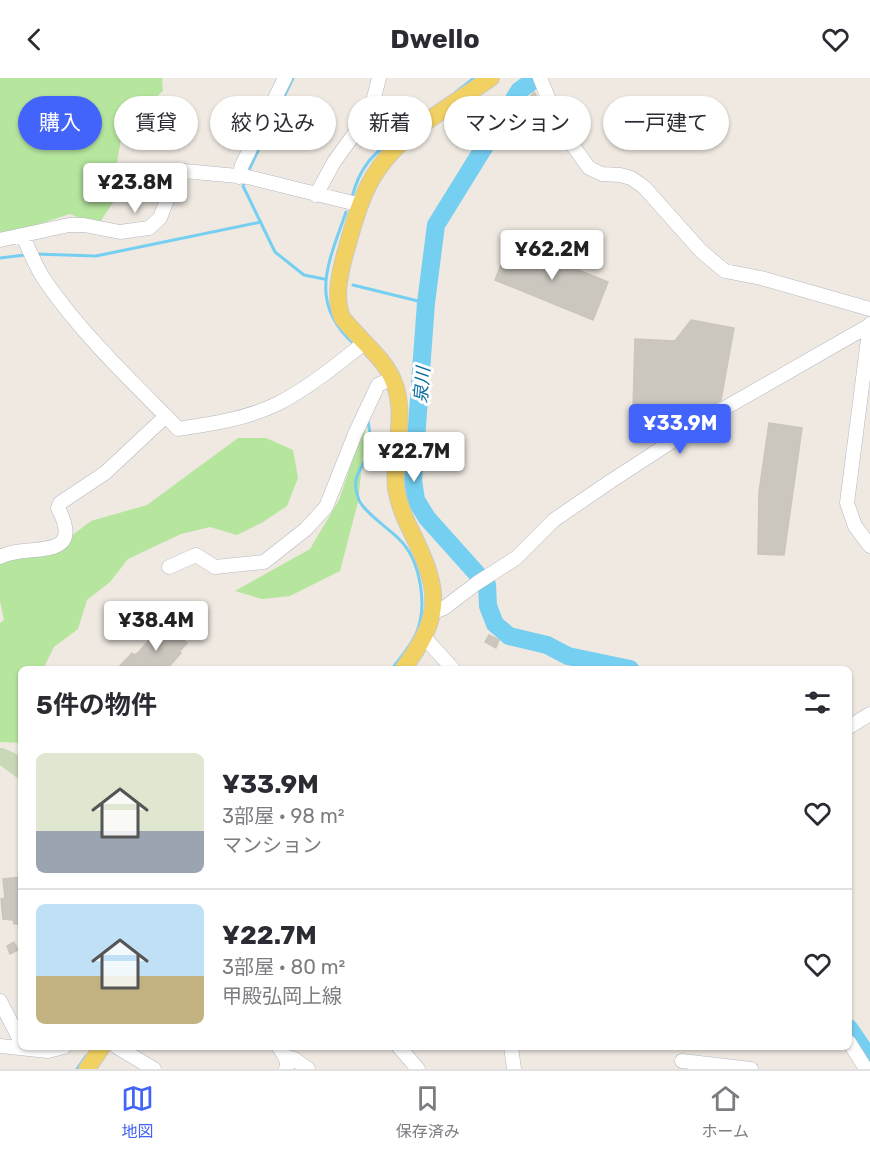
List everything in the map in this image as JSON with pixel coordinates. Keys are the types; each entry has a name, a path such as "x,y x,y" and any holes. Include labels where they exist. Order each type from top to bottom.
{"main road":[{"path":"405,666 418,650 434,612 433,588 427,564 402,512 396,489 400,398 385,382 382,363 359,347 342,317 339,293 340,273 361,205 372,178 396,149 415,131 491,78"},
{"path":"87,1069 100,1050"}],"street":[{"path":"243,177 242,165 285,78"},
{"path":"316,195 334,162 370,113 379,78"},
{"path":"544,79 549,103 561,129 589,168 602,174 632,178 644,187 701,251 725,271 761,278 870,309"},
{"path":"0,240 28,248 69,225 84,225 120,232 149,228 160,218 172,187 184,171 243,177 361,205"},
{"path":"28,248 45,281 84,329 178,429 247,416 276,405 309,386 359,347"},
{"path":"870,325 847,503 855,525 870,546"},
{"path":"434,612 444,608 516,558 554,520 610,481 711,416 870,325"},
{"path":"169,567 196,555 215,567 264,562 306,529 326,507 355,434 385,382"},
{"path":"0,557 16,550 50,549 58,544 64,538 66,528 58,508 60,503 105,473 166,416"},
{"path":"424,636 450,666"},
{"path":"852,725 870,714"},
{"path":"0,1001 18,1036"},
{"path":"0,1046 18,1047"},
{"path":"852,1047 866,1069"},
{"path":"122,1050 154,1069"},
{"path":"401,1050 412,1067"},
{"path":"511,1050 514,1069"},
{"path":"284,1058 294,1059 308,1069"},
{"path":"681,1059 751,1069"}],"green space":[{"path":"0,78 162,78 163,91 157,96 114,96 114,150 119,150 116,168 116,198 98,225 70,214 12,233 0,234"},
{"path":"367,417 358,502 340,571 290,596 262,599 235,591 310,549 339,500"},
{"path":"238,438 266,438 293,450 298,478 287,506 237,535 210,527 181,534 128,559 110,582 87,600 78,629 54,647 44,666 18,666 18,743 0,742 0,623 4,620 0,601 0,562 18,554 46,555 91,521 147,505"},
{"path":"0,748 18,755 18,779 0,765"}],"building":[{"path":"510,242 608,282 593,320 495,280"},
{"path":"691,320 734,328 721,400 693,417 633,410 635,339 675,341"},
{"path":"769,423 802,428 784,555 758,554 759,492"},
{"path":"161,626 173,636 176,634 187,643 170,666 120,666 132,653 134,655"},
{"path":"489,635 499,640 496,648 485,642"},
{"path":"18,877 18,924 14,924 13,920 3,919 1,899 5,898 3,879"},
{"path":"14,942 18,950 10,954 7,946"}],"waterway":[{"path":"247,174 293,78"},
{"path":"456,92 474,78"},
{"name":"泉川","path":"536,78 519,91 436,225 426,303 413,480 416,500 427,518 487,585 488,606 495,624 509,636 547,645 568,656 616,666"},
{"path":"352,197 363,169 379,150"},
{"path":"245,180 243,186 275,252 304,275 324,279"},
{"path":"346,212 333,248 326,281 326,297 339,328 354,344"},
{"path":"35,254 96,256 261,222"},
{"path":"0,258 25,255"},
{"path":"353,285 426,303"},
{"path":"368,421 371,445 358,472 356,491 366,510 407,548 417,571 422,598 422,611 416,634 394,666"},
{"name":"泉川","path":"852,1032 870,1059"},
{"path":"77,1069 86,1056"}]}
